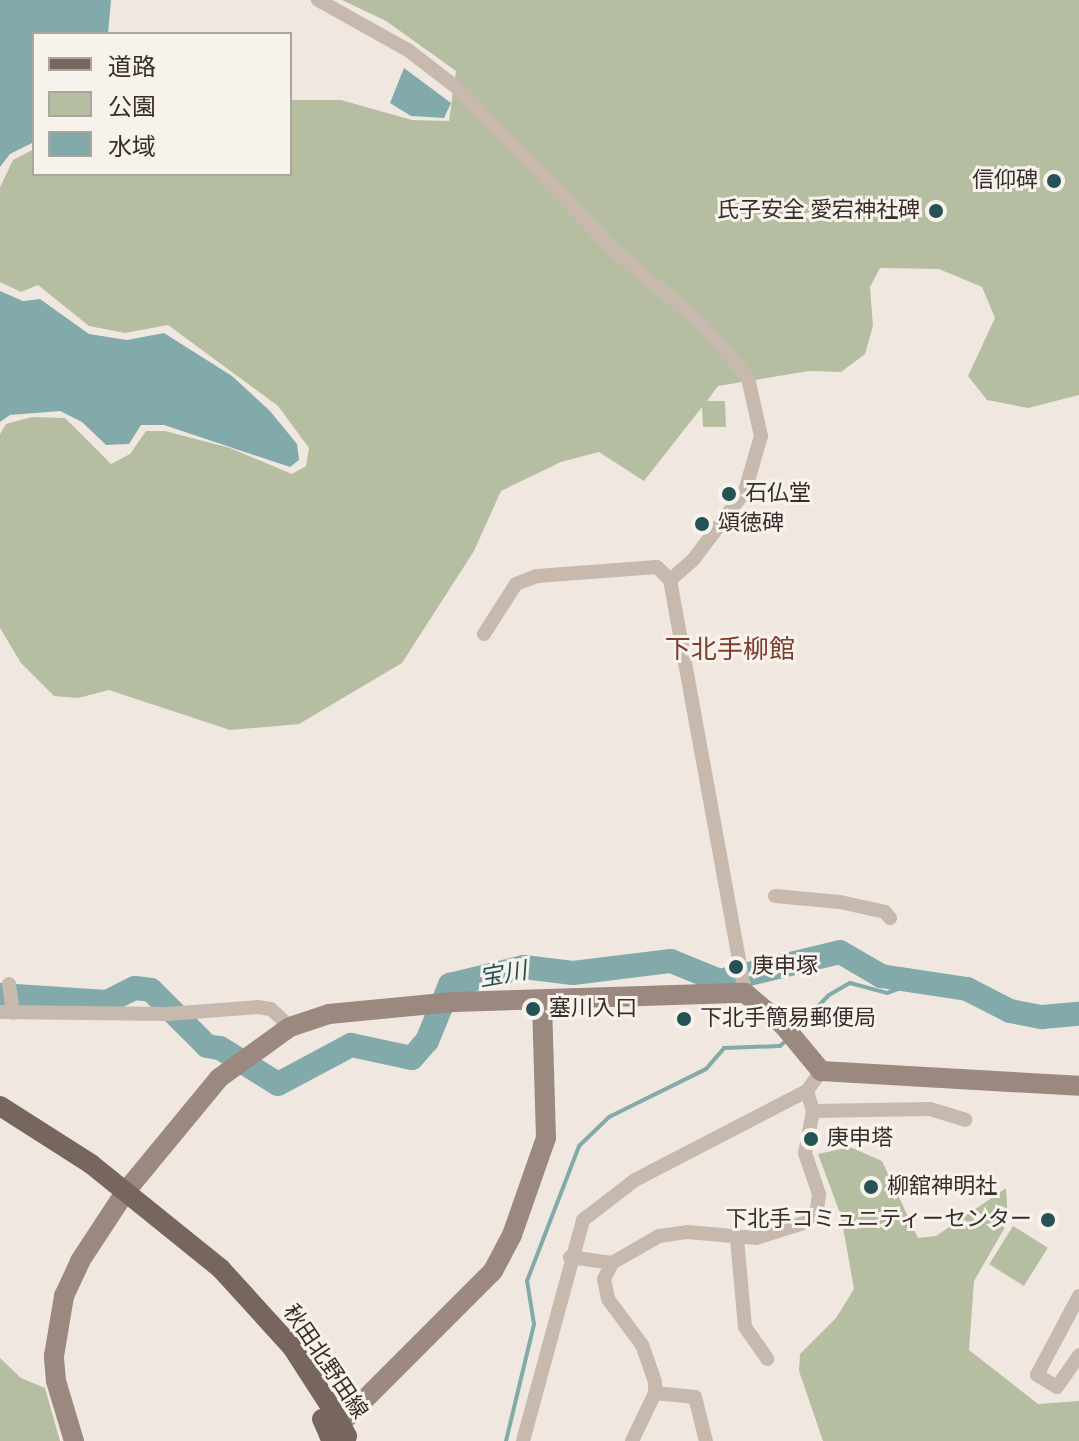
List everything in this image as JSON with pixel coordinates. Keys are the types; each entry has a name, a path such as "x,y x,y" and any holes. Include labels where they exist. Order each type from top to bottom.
{"main road":[{"name":"秋田北野田線","path":"0,1106 126,1191 192,1245 283,1354 343,1439"}],"street":[{"path":"318,0 408,50 461,91 617,253 702,324 748,378 761,436 745,491 693,560 670,580"},
{"path":"484,634 516,584 537,576 657,567 670,580 744,984 821,1071 1079,1086"},
{"path":"775,896 840,902 885,912 890,918"},
{"path":"9,984 6,1013 188,1014 271,1009 290,1027"},
{"path":"74,1441 56,1381 56,1331 80,1261 126,1191 219,1078 254,1050 290,1027 329,1014 453,1002 542,1001 744,984"},
{"path":"324,1441 493,1271 512,1235 546,1138 542,1001"},
{"path":"523,1441 570,1257 583,1220 607,1198 807,1091 821,1071"},
{"path":"632,1441 655,1393 651,1361 608,1299 604,1279 612,1263 659,1236 687,1232 737,1239 795,1230 817,1210 817,1186 805,1153 813,1111 807,1091"},
{"path":"813,1111 930,1109 965,1120"},
{"path":"737,1239 745,1327 767,1359"},
{"path":"570,1257 612,1263"},
{"path":"1079,1296 1037,1375 1057,1387 1079,1355"},
{"path":"655,1393 695,1397 706,1441"}],"green space":[{"path":"342,0 1079,0 1079,395 1028,408 987,400 968,376 995,318 982,287 939,269 880,268 870,287 873,326 865,354 841,372 809,371 718,386 707,401 725,401 726,427 703,427 702,407 644,481 599,452 561,462 501,491 474,551 402,663 299,724 230,730 109,690 78,698 54,696 21,663 0,628 0,434 6,424 32,417 65,418 111,464 130,454 146,431 165,431 230,448 292,474 306,466 309,448 278,406 168,325 125,333 89,326 38,285 21,292 0,282 0,187 13,160 32,150 32,176 292,176 292,100 341,100 412,120 449,121 456,71 386,21"},
{"path":"850,1147 882,1161 918,1238 936,1236 1006,1188 1008,1222 974,1281 969,1350 1038,1404 1079,1401 1079,1441 823,1441 799,1371 800,1354 836,1318 854,1289 841,1216 818,1154"},
{"path":"1013,1226 1048,1248 1024,1286 989,1264"},
{"path":"0,1358 21,1378 45,1388 60,1441 0,1441"}],"water":[{"path":"0,0 111,0 108,32 32,32 32,143 10,154 0,167"},
{"path":"404,68 451,103 444,118 411,116 390,103"},
{"path":"0,291 23,301 40,299 89,334 127,340 164,333 232,376 270,411 297,444 299,460 290,467 164,425 141,425 129,444 106,445 82,422 60,411 10,415 0,422"}],"waterway":[{"name":"宝川","path":"0,995 107,1002 135,988 151,990 207,1046 220,1048 278,1084 351,1045 412,1058 427,1041 450,985 524,967 573,973 671,961 720,981 840,952 881,976 967,989 1010,1011 1042,1017 1079,1014"},
{"path":"796,1029 829,995 850,983 887,993 914,983"},
{"path":"506,1441 534,1324 527,1281 579,1146 609,1117 706,1069 724,1048 780,1046 788,1039"}],"place":[{"name":"信仰碑","path":"1054,181"},
{"name":"氏子安全 愛宕神社碑","path":"936,211"},
{"name":"石仏堂","path":"729,494"},
{"name":"頌徳碑","path":"702,524"},
{"name":"庚申塚","path":"736,967"},
{"name":"塞川入口","path":"533,1009"},
{"name":"下北手簡易郵便局","path":"684,1019"},
{"name":"庚申塔","path":"811,1139"},
{"name":"柳舘神明社","path":"871,1187"},
{"name":"下北手コミュニティーセンター","path":"1048,1220"}],"district":[{"name":"下北手柳館","path":"730,650"}]}
